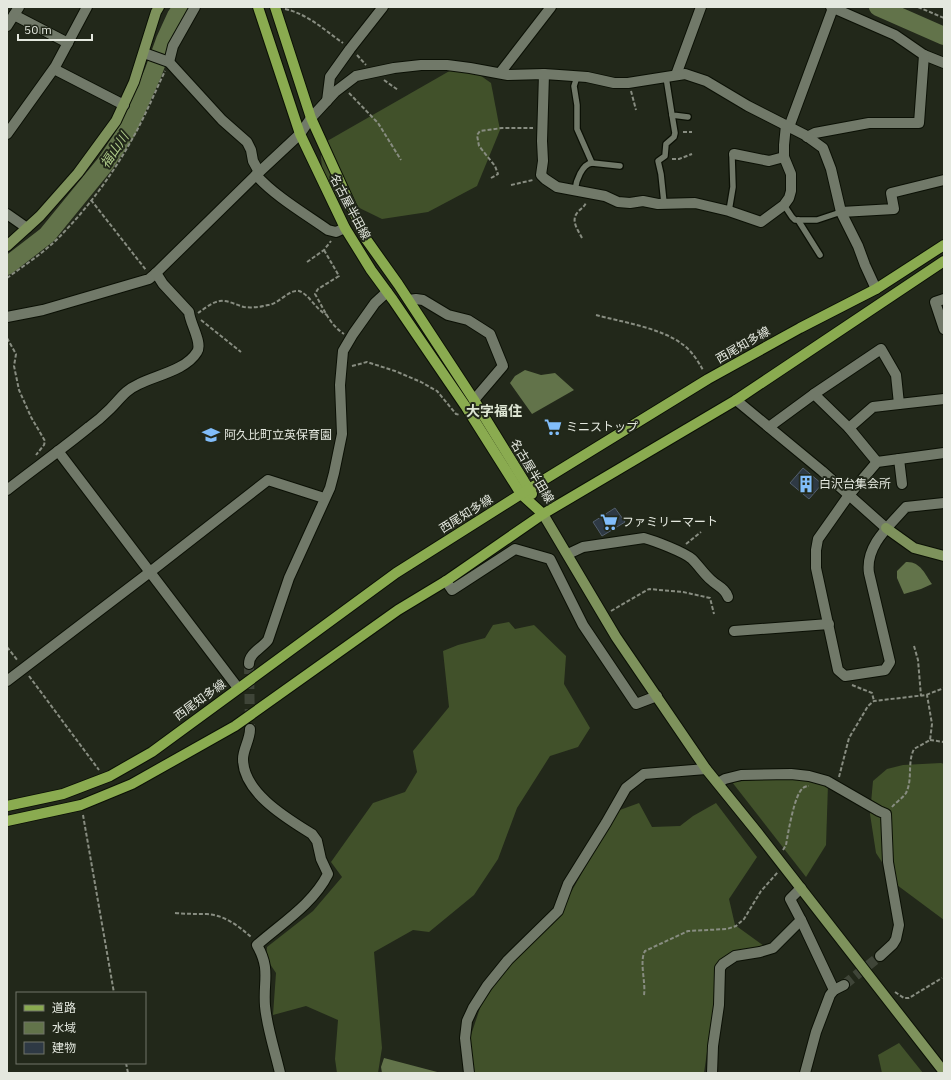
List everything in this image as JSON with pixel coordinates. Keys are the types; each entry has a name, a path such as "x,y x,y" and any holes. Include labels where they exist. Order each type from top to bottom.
{"main road":[{"name":"名古屋半田線","path":"258,7 300,134 345,228 371,270 525,492 543,514"},
{"name":"名古屋半田線","path":"276,8 311,118 366,239 409,300 474,400 525,492"},
{"name":"西尾知多線","path":"7,806 62,794 102,779 152,752 396,573 708,379 800,328 876,289 944,245"},
{"path":"7,821 81,805 132,784 234,726 398,610 446,581 543,514 736,400 944,261"}],"street":[{"path":"7,134 54,69 87,7"},
{"path":"7,246 40,216 78,172 116,121 147,54 156,12 159,7"},
{"path":"167,62 173,46 195,7"},
{"path":"327,101 330,77 383,7"},
{"path":"500,73 551,7"},
{"path":"671,76 701,7"},
{"path":"544,74 542,176 545,179 557,187 605,196 618,202 630,203 642,201 658,204 695,203 729,211 761,222 784,205 789,198 791,191 791,174 784,157 784,145 788,126 807,82 832,8 895,35 924,55 944,63"},
{"path":"7,26 17,11 68,43"},
{"path":"147,54 167,62 222,120 247,142 251,150 257,173 279,195 328,230 336,232 345,228"},
{"path":"807,137 815,133 869,123 919,123 924,55"},
{"path":"7,317 43,310 141,282 154,275 257,173 300,134 311,118 342,86 356,76 373,71 421,65 447,65 508,75 544,74 577,77 614,83 628,83 685,74 706,81 748,106 788,126 823,148 831,169 841,212 858,246 876,289"},
{"path":"54,69 124,105"},
{"path":"734,154 769,161 784,157"},
{"path":"841,212 894,209 891,193 944,180"},
{"path":"7,214 27,228"},
{"path":"7,490 89,427 109,410 124,393 139,384 173,370 191,359 197,352 200,346 189,318 192,314 154,275"},
{"path":"248,664 251,655 262,648 268,640 289,578 324,498 330,488 342,434 340,385 343,351 375,303 387,292"},
{"path":"944,299 935,302 944,329"},
{"path":"409,300 423,300 448,315 468,320 490,334 503,366 474,400"},
{"path":"769,427 814,394 881,349 896,375 899,404"},
{"path":"814,394 849,428 877,462"},
{"path":"849,428 873,407 944,399"},
{"path":"736,400 822,471 886,528 914,548 944,556"},
{"path":"58,451 238,688"},
{"path":"944,453 877,462 849,495 818,539 816,550 816,568 838,670 846,676 885,670 890,662 868,567 870,552 886,528 906,507 944,503"},
{"path":"899,459 902,484"},
{"path":"7,681 268,480 324,498"},
{"path":"543,514 616,637 706,769 776,855 944,1072"},
{"path":"568,554 583,547 644,538 678,551 691,558 714,583 724,589 728,597"},
{"path":"446,581 452,590 515,549 550,559 583,625 636,704 657,696"},
{"path":"734,631 828,624"},
{"path":"250,729 250,735 243,758 247,775 253,786 267,803 312,834 317,841 321,859 328,874 323,884 312,897 292,917 257,945 265,965 265,1005 280,1073"},
{"path":"469,1073 465,1038 467,1021 473,1008 487,986 508,960 558,911 568,884 626,788 644,774 706,769"},
{"path":"718,783 733,776 791,774 809,776 827,780 835,786 886,814 888,862 898,932 894,944 880,956"},
{"path":"801,888 790,899 834,990"},
{"path":"712,1073 713,1046 719,1005 720,968 723,964 735,956 760,952 773,948 801,920"},
{"path":"805,1073 816,1032 830,995 834,990 844,985"}],"lane":[{"path":"664,204 658,161 664,157 666,144 674,137 675,133 672,115 671,76"},
{"path":"577,77 574,86 577,105 577,129 592,163"},
{"path":"672,115 688,117"},
{"path":"729,211 733,187 732,156 734,154"},
{"path":"575,190 580,174 586,165 592,163 620,166"},
{"path":"784,205 792,218 796,220 816,220 841,212"},
{"path":"798,220 820,255"}],"path":[{"path":"918,7 944,18"},
{"path":"276,8 296,11 309,18 350,49 382,79 398,90"},
{"path":"7,278 63,233 91,200 118,163 136,133 167,62"},
{"path":"628,83 636,110"},
{"path":"342,86 378,123 401,160"},
{"path":"490,178 498,174 495,166 479,146 477,135 480,131 502,128 542,128"},
{"path":"664,157 679,159 692,154"},
{"path":"511,185 542,176"},
{"path":"582,238 575,225 574,217 576,213 585,206 589,193"},
{"path":"91,200 142,266 154,275"},
{"path":"307,262 324,250 333,238"},
{"path":"324,250 339,276 318,289 316,294 330,322 336,329 351,338"},
{"path":"241,352 192,314 218,301 243,307 259,307 274,304 288,294 295,291 300,291 320,312 327,315"},
{"path":"596,315 653,330 675,339 687,348 700,364 708,379"},
{"path":"7,338 16,354 14,366 19,390 31,417 45,441 44,445 32,460"},
{"path":"342,367 367,362 396,371 437,391 456,414 462,416 471,414"},
{"path":"678,551 701,532"},
{"path":"603,615 649,589 683,592 710,598 714,614"},
{"path":"914,646 918,660 921,696"},
{"path":"7,647 99,771 102,779"},
{"path":"842,673 842,680 872,694 874,701"},
{"path":"835,786 849,738 868,706 874,701 927,695 944,688"},
{"path":"927,695 932,724 930,740"},
{"path":"886,814 905,794 909,785 910,760 914,749 930,740 944,742"},
{"path":"776,855 786,845 793,810 800,792 803,788 813,786"},
{"path":"81,805 114,992"},
{"path":"644,995 643,958 645,951 688,931 727,929 736,926 744,919 750,907 769,881 785,867"},
{"path":"175,913 193,915 206,914 223,918 243,930 257,945"},
{"path":"879,989 887,987 904,998 908,998 942,978"}],"shaded area":[{"path":"460,65 474,71 491,83 500,130 477,186 428,212 382,219 337,197 322,168 322,144"},
{"path":"509,622 515,629 534,625 566,656 564,684 590,728 578,747 550,756 517,808 498,859 474,895 429,932 413,930 374,952 382,1048 378,1073 337,1073 335,1059 338,1020 306,1006 273,1015 276,973 266,958 267,947 313,911 342,877 331,862 373,803 405,792 417,772 413,751 449,707 443,651 458,645 485,638 493,625"},
{"path":"944,764 944,920 897,885 876,853 870,814 873,781 887,769 903,765"},
{"path":"780,778 804,778 828,784 826,845 806,877 732,782"},
{"path":"639,803 652,827 680,826 693,816 716,803 757,857 729,899 735,925 764,946 720,961 704,1073 473,1073 470,1038 481,1005 510,963 530,942 553,924 617,811"},
{"path":"899,1043 923,1073 882,1073 878,1055"}],"water":[{"path":"525,370 541,375 555,373 574,390 532,414 510,383 515,376"},
{"path":"906,562 911,562 919,566 932,584 904,594 897,578 897,571"},
{"path":"384,1058 441,1073 382,1073 381,1067"}],"building":[{"name":"白沢台集会所","path":"803,468 822,484 809,499 790,483"},
{"name":"ファミリーマート","path":"615,508 625,522 602,536 593,522"}],"waterway":[{"name":"福山川","path":"7,266 47,235 105,164 127,131 153,73 165,40 176,16 182,7"},
{"path":"878,7 944,36"}],"tunnel":[{"path":"249,664 250,729"},
{"path":"844,985 880,956"}],"place":[{"name":"ミニストップ","path":"553,427"},
{"name":"阿久比町立英保育園","path":"211,435"},
{"name":"白沢台集会所","path":"806,484"},
{"name":"ファミリーマート","path":"609,522"}],"district":[{"name":"大字福住","path":"494,411"}]}
